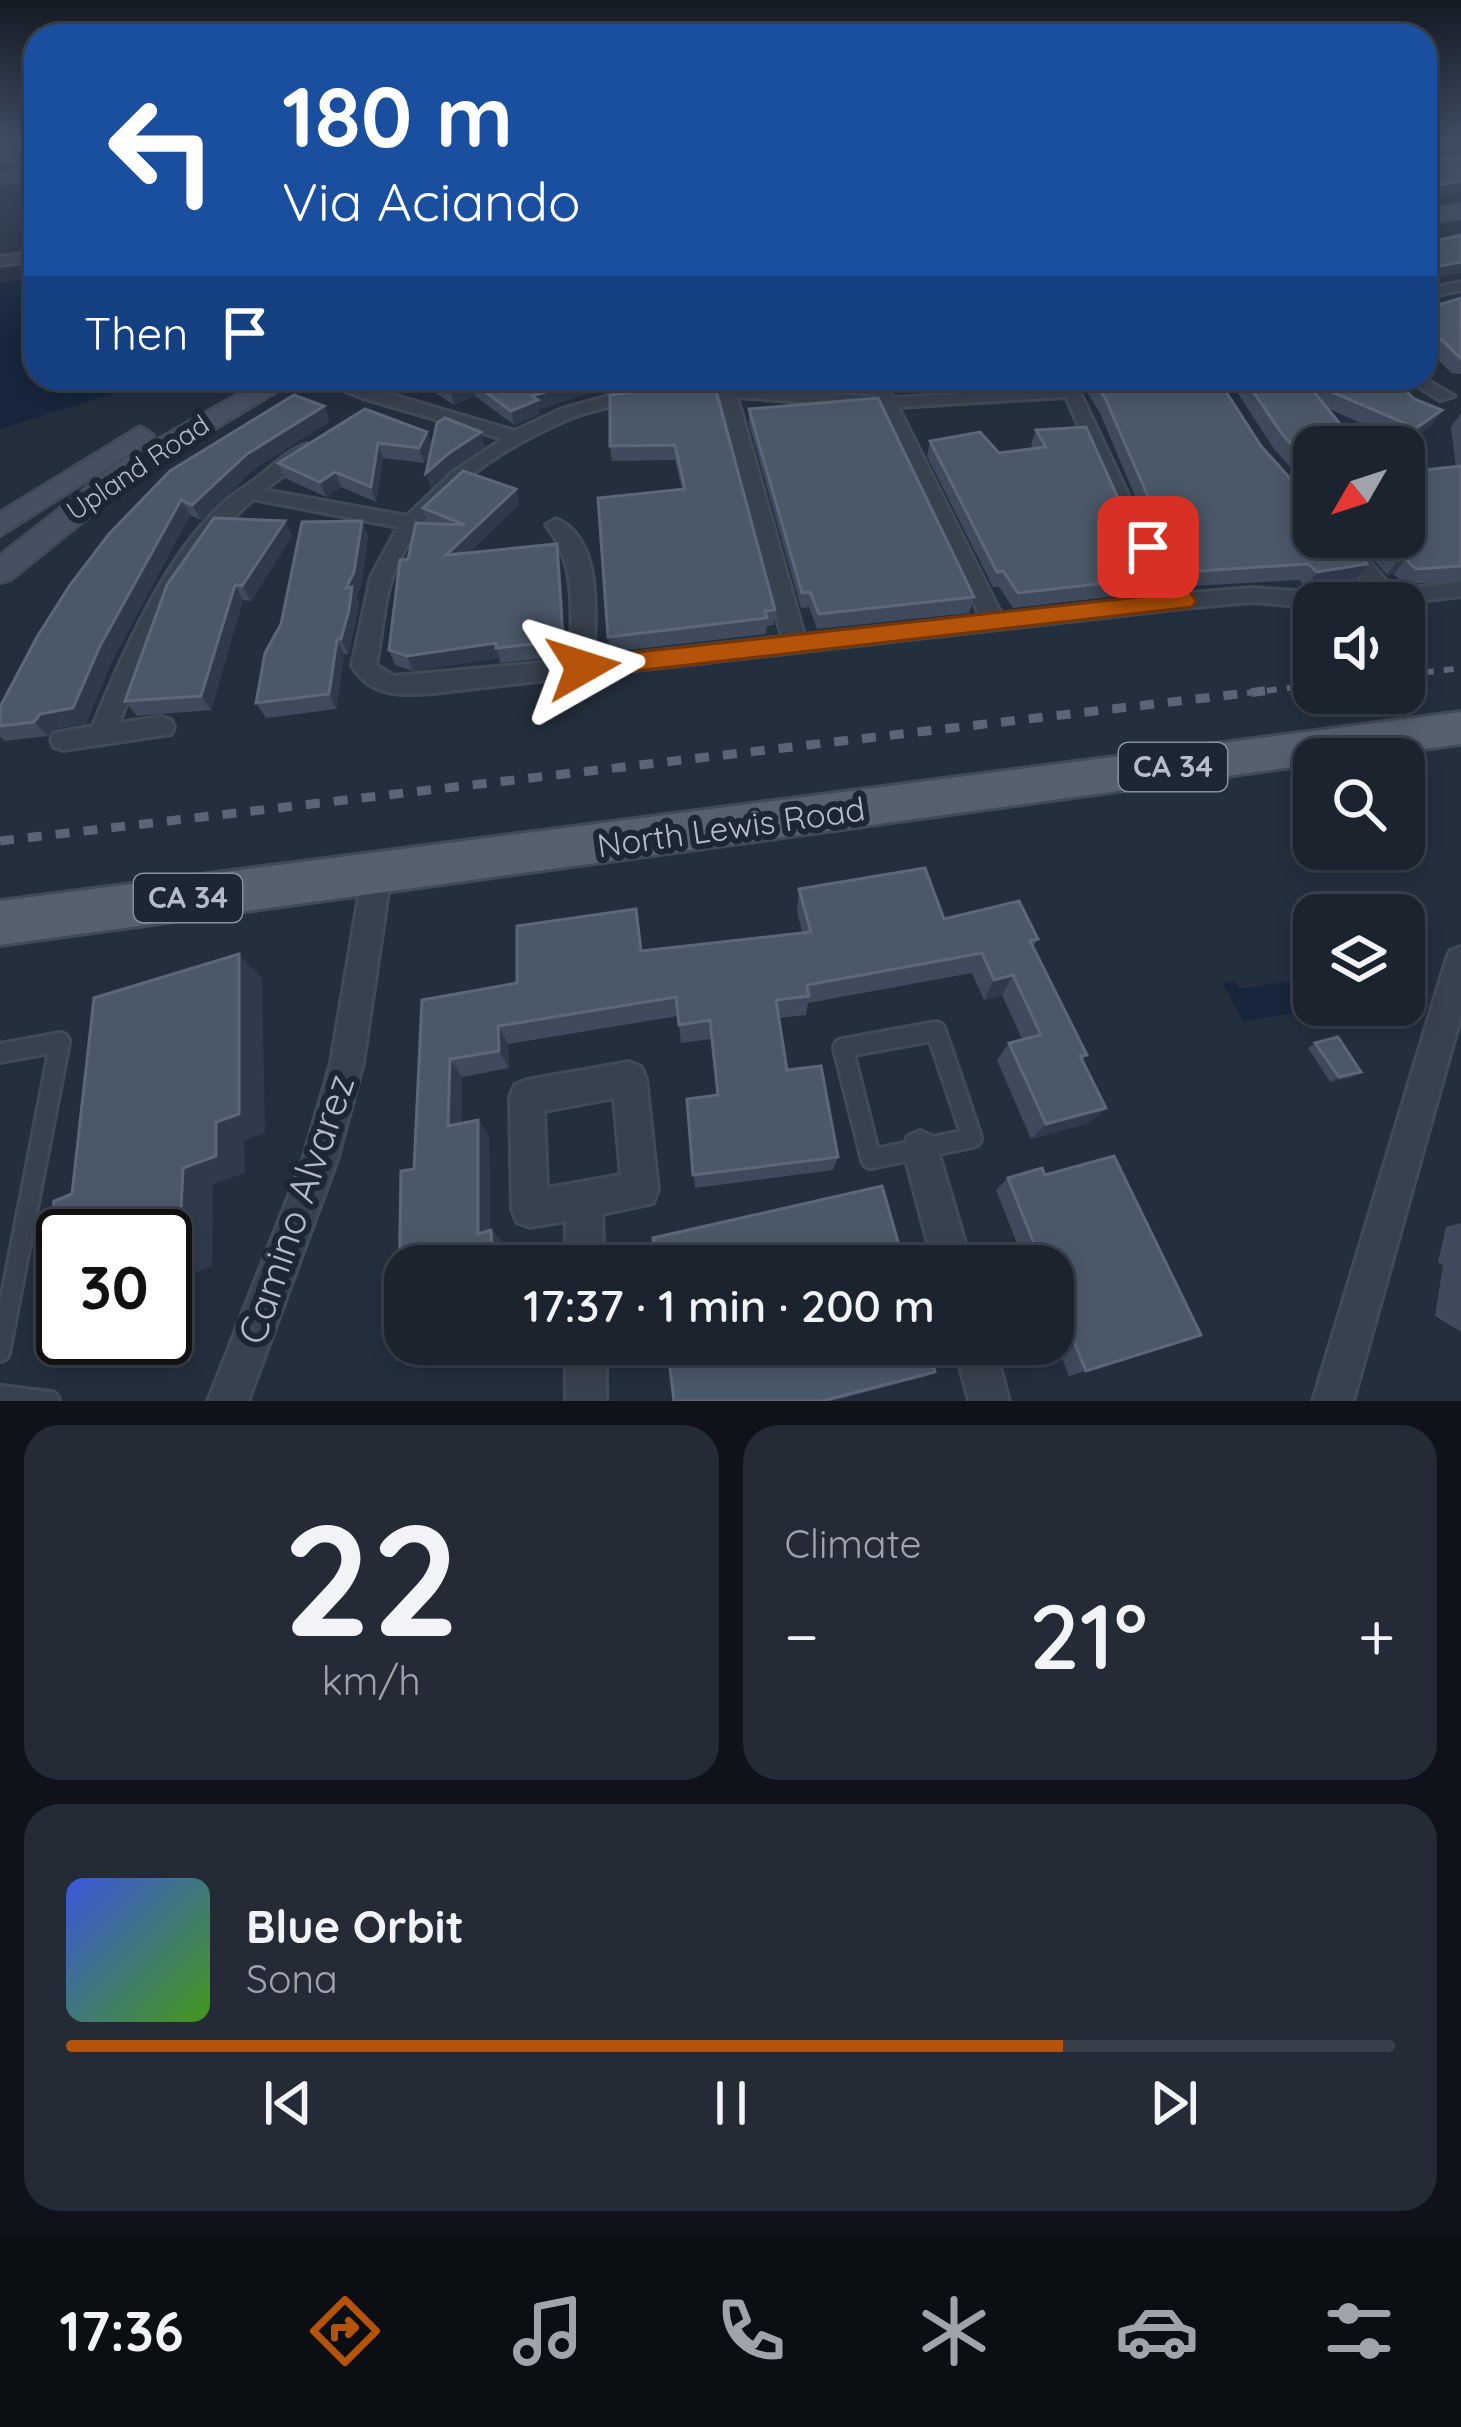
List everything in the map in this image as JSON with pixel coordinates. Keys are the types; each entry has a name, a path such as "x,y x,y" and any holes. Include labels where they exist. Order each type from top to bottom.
{"main road":[{"name":"Upland Road","path":"0,526 118,448 227,390"},
{"name":"Upland Road","path":"0,572 134,465 265,390"},
{"name":"North Lewis Road","path":"0,923 1461,728"}],"street":[{"path":"350,390 380,402 435,410 515,437"},
{"path":"1039,390 984,399 888,403 663,390 584,405 515,437 411,523 384,568 364,666 371,678 385,685 1184,601 1252,595 1293,598"},
{"path":"881,390 993,620"},
{"path":"978,390 984,399"},
{"path":"1071,390 1130,520 1184,601"},
{"path":"1435,390 1446,396"},
{"path":"728,391 795,644"},
{"path":"102,735 162,596 203,537 245,492 332,433"},
{"path":"245,492 411,523"},
{"path":"556,525 568,535 579,561 583,667"},
{"path":"1354,558 1375,582"},
{"path":"1425,594 1461,589"},
{"path":"63,740 162,727"},
{"name":"Camino Alvarez","path":"228,1401 320,1160 347,1064 377,872"},
{"path":"1333,1401 1461,962"},
{"path":"629,1079 640,1190 584,1200 530,1209 527,1097 629,1079"},
{"path":"920,1148 946,1245"},
{"path":"584,1200 585,1245"},
{"path":"586,1365 586,1401"},
{"path":"980,1365 989,1401"}],"lane":[{"path":"936,1031 972,1138 920,1148 872,1159 842,1048 936,1031"},
{"path":"0,1052 60,1042 0,1352"},
{"path":"0,1395 50,1401"}],"water":[{"path":"24,279 24,390 124,390 0,429 0,283"},
{"path":"1234,981 1240,989 1293,981 1293,1013 1243,1021 1222,983"}],"building":[{"path":"1461,235 1461,262 1437,267 1437,240"},
{"path":"1461,298 1461,359 1437,340 1437,305"},
{"path":"483,390 552,390 532,396 538,400 511,411"},
{"path":"716,390 775,610 765,611 767,618 608,637 598,498 685,489 675,445 610,446 610,395"},
{"path":"1100,390 1225,390 1261,446 1293,482 1293,558 1362,558 1367,564 1317,572 1308,564 1199,571 1151,503"},
{"path":"1252,390 1312,390 1342,426 1293,426 1293,446"},
{"path":"1327,390 1405,390 1414,399 1442,410 1411,426"},
{"path":"294,395 324,406 247,454 192,505 181,500 100,646 73,708 40,714 34,722 0,726 0,707 37,637 109,534 170,471"},
{"path":"878,398 974,597 819,614 810,592 802,593 749,409"},
{"path":"365,409 427,432 419,448 378,443 371,487 335,472 320,482 278,463"},
{"path":"445,418 481,432 426,473 437,423"},
{"path":"1086,427 1122,507 1169,576 1018,593 1003,571 997,572 930,441 980,432 999,453 1046,447 1036,430"},
{"path":"1461,466 1461,566 1416,569 1396,558 1425,558 1425,470"},
{"path":"463,471 516,489 446,555 557,544 563,641 496,648 496,643 407,656 389,650 400,560 408,559 416,523 465,525 423,508"},
{"path":"214,518 285,521 242,586 235,585 201,696 125,701 167,585"},
{"path":"362,521 354,572 346,588 352,587 349,610 341,639 337,639 329,694 256,703 265,653 281,624 302,522"},
{"path":"925,868 944,919 1019,901 1038,939 1030,941 1087,1055 1080,1056 1106,1108 1046,1124 1009,1043 1041,1035 1013,975 994,980 982,953 807,985 809,996 776,1000 787,1070 821,1066 838,1157 693,1175 687,1099 718,1095 710,1020 679,1025 676,997 498,1026 499,1051 450,1059 448,1126 478,1120 478,1234 491,1230 492,1245 400,1245 401,1171 414,1169 422,1000 517,983 517,926 636,909 641,951 811,932 799,889"},
{"path":"239,954 239,1114 216,1122 216,1156 183,1168 181,1209 53,1209 54,1201 72,1194 94,998"},
{"path":"1338,1037 1361,1072 1339,1077 1315,1043"},
{"path":"1114,1156 1201,1335 1086,1371 1074,1342 1074,1245 1035,1245 1008,1178 1042,1168 1045,1175"},
{"path":"882,1186 899,1245 654,1245 653,1238"},
{"path":"670,1365 933,1365 935,1372 822,1401 674,1401"}],"railway":[{"path":"1425,672 1461,668"},
{"path":"1247,693 1293,688"},
{"path":"0,841 1272,690"}],"route":[{"path":"583,667 1184,601 1148,547"}]}
